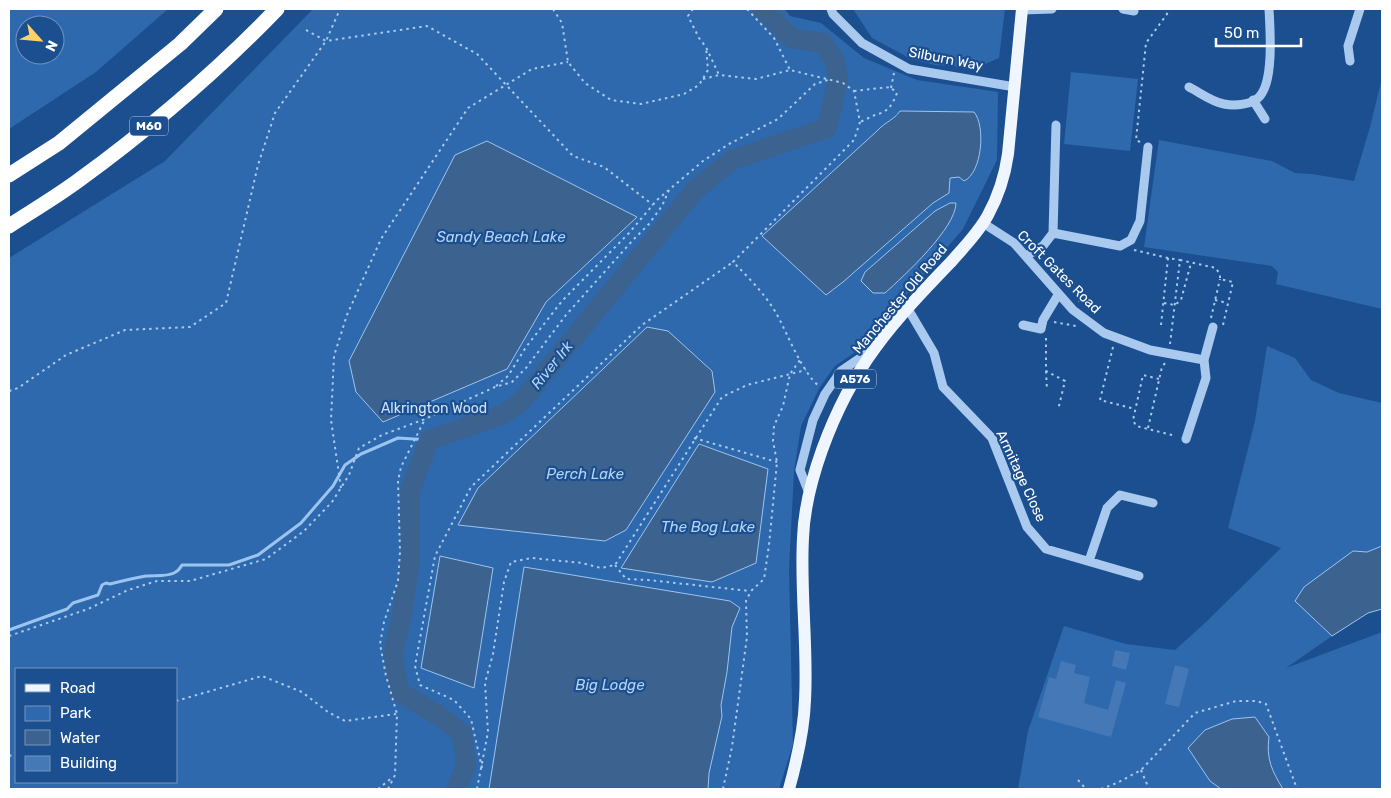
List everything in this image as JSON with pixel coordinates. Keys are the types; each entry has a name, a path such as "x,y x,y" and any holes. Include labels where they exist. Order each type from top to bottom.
{"highway":[{"path":"9,175 59,143 180,44 216,9"},
{"name":"M60","path":"9,226 78,182 146,129 203,80 277,9"}],"main road":[{"name":"Manchester Old Road","path":"789,789 799,745 805,701 803,538 810,494 822,449 838,412 861,369 877,346 908,309 965,246 983,223 997,196 1006,169 1016,86 1022,10"}],"street":[{"name":"Silburn Way","path":"830,9 862,43 909,69 1016,86"},
{"path":"1022,10 1052,9"},
{"path":"1123,9 1134,11"},
{"path":"1189,87 1222,104 1244,104 1260,97 1266,86 1271,38 1269,9"},
{"path":"1350,61 1348,46 1360,9"},
{"path":"1253,100 1265,119"},
{"path":"1026,256 1043,246 1053,233 1056,125"},
{"path":"1053,233 1120,246 1131,240 1140,221 1148,147"},
{"name":"Croft Gates Road","path":"983,223 1014,243 1073,310 1104,334 1169,358 1204,360"},
{"path":"1023,325 1041,329 1043,320 1058,294"},
{"name":"Armitage Close","path":"908,309 934,353 943,387 992,438 1027,527 1046,548 1139,576"},
{"path":"1186,439 1206,378 1204,360 1213,327"},
{"path":"810,494 800,470 814,420 827,392 841,371 877,346"},
{"path":"1089,561 1107,508 1120,495 1154,503"}],"path":[{"path":"9,391 18,388 66,355 125,330 190,327 226,303 258,165 275,113 326,41 340,9"},
{"path":"553,9 562,23 568,62 585,82 611,100 641,104 684,94 699,85 708,70 706,47"},
{"path":"694,9 688,16 706,47 719,75"},
{"path":"747,9 774,38 790,70"},
{"path":"1148,147 1136,140 1146,43 1167,14 1168,9"},
{"path":"306,30 326,41 427,26 477,54 573,156 604,167 653,205"},
{"path":"340,487 331,420 334,356 347,315 381,239 468,108 532,69 568,62"},
{"path":"891,88 896,63"},
{"path":"703,79 719,75 756,79 790,70 843,83 854,91 891,88 897,93 892,106 882,114 860,122"},
{"path":"495,387 508,376 526,347 562,301 623,240 653,205 669,190 703,161 729,144 778,119 815,84 828,80"},
{"path":"482,768 471,719 454,700 420,685 415,666 435,556 471,487 642,325 734,262 854,140 860,122 854,91"},
{"path":"9,636 88,609 128,590 150,583 158,581 190,581 266,559 304,531 332,502 352,468 359,448 382,435 425,420 495,387 512,382 526,368 566,315 632,240 649,224 662,206 669,190"},
{"path":"1120,246 1216,268 1220,274 1220,279 1209,326 1222,330 1233,282 1220,279"},
{"path":"1161,325 1168,258"},
{"path":"1148,429 1162,367 1169,358 1180,260"},
{"path":"734,262 758,288 775,311 806,370 816,384 827,392"},
{"path":"1163,303 1175,305 1181,300 1191,262"},
{"path":"1054,278 1084,287 1078,307"},
{"path":"1215,300 1228,303"},
{"path":"1048,322 1081,327"},
{"path":"1046,331 1047,390"},
{"path":"1113,344 1100,400 1135,409"},
{"path":"723,789 732,747 747,637 746,601 751,591 764,579 769,545 777,462 773,441 774,426 783,406 790,374 800,359"},
{"path":"478,789 488,732 485,683 493,654 504,582 511,562 532,558 582,563 601,568 615,565 694,438 722,397 747,385 806,370"},
{"path":"1046,371 1065,381 1058,410"},
{"path":"1159,379 1143,375 1133,420 1136,426 1186,439"},
{"path":"388,789 395,775 397,714 386,676 380,644 384,622 398,581 400,552 398,481 401,467 425,420"},
{"path":"694,438 777,462"},
{"path":"615,565 626,579 751,591"},
{"path":"178,700 262,676 302,692 328,712 345,721 397,714"},
{"path":"1101,789 1116,784 1141,770 1195,713 1236,701 1256,700 1266,704 1297,789"},
{"path":"1141,770 1149,789"},
{"path":"378,789 395,775"},
{"path":"1078,780 1086,789"},
{"path":"1116,784 1118,789"}],"green space":[{"path":"9,9 168,9 96,72 9,129"},
{"name":"Alkrington Wood","path":"313,9 785,9 790,16 821,23 864,58 917,80 998,92 997,160 963,229 861,348 835,366 820,387 801,426 794,472 789,569 793,744 779,789 9,789 9,258 165,161"},
{"path":"853,9 1005,9 999,58 976,68 935,65 911,59 872,38"},
{"path":"1071,72 1138,79 1130,151 1064,144"},
{"path":"1382,78 1382,309 1276,284 1278,272 1272,266 1144,247 1159,140 1272,161 1295,173 1354,181"},
{"path":"1267,346 1295,358 1311,380 1339,393 1382,403 1382,546 1367,552 1353,551 1318,623 1332,636 1286,668 1382,632 1382,789 1018,789 1028,731 1064,626 1126,644 1175,650 1281,548 1228,528 1255,421"}],"water":[{"path":"900,111 974,112 978,119 981,138 975,169 964,181 959,177 950,178 949,193 933,203 826,295 762,236"},
{"name":"Sandy Beach Lake","path":"487,141 637,217 546,302 507,369 383,422 356,392 349,361 455,155"},
{"path":"950,203 956,203 954,213 948,225 928,251 885,293 873,293 861,281 865,272 935,211"},
{"name":"Perch Lake","path":"647,327 668,331 712,371 715,392 626,530 605,541 458,525 478,488"},
{"name":"The Bog Lake","path":"699,444 768,469 756,563 712,582 621,568"},
{"path":"1382,546 1382,609 1368,613 1332,636 1295,601 1304,587 1353,551 1367,552"},
{"path":"440,556 493,568 474,688 421,668"},
{"name":"Big Lodge","path":"524,567 730,601 740,608 732,627 721,705 722,716 709,773 708,789 489,789"},
{"path":"1255,717 1269,737 1269,758 1283,789 1221,789 1210,781 1188,748 1205,730 1232,719"}],"building":[{"path":"1115,650 1130,653 1126,670 1112,666"},
{"path":"1061,661 1076,665 1074,673 1090,677 1084,703 1108,710 1116,680 1126,683 1111,737 1038,717 1049,677 1056,679"},
{"path":"1175,665 1189,669 1179,707 1165,704"}],"waterway":[{"name":"River Irk","path":"456,789 466,766 462,734 440,716 399,692 393,654 401,621 410,562 410,491 429,440 502,415 521,402 695,190 732,160 827,128 838,79 835,61 823,43 791,38 762,9"},
{"path":"9,630 67,609 73,603 98,595 102,585 106,583 110,584 146,576 171,574 178,571 182,565 229,565 258,555 301,523 333,486 345,465 361,454 398,438 429,440"}]}
